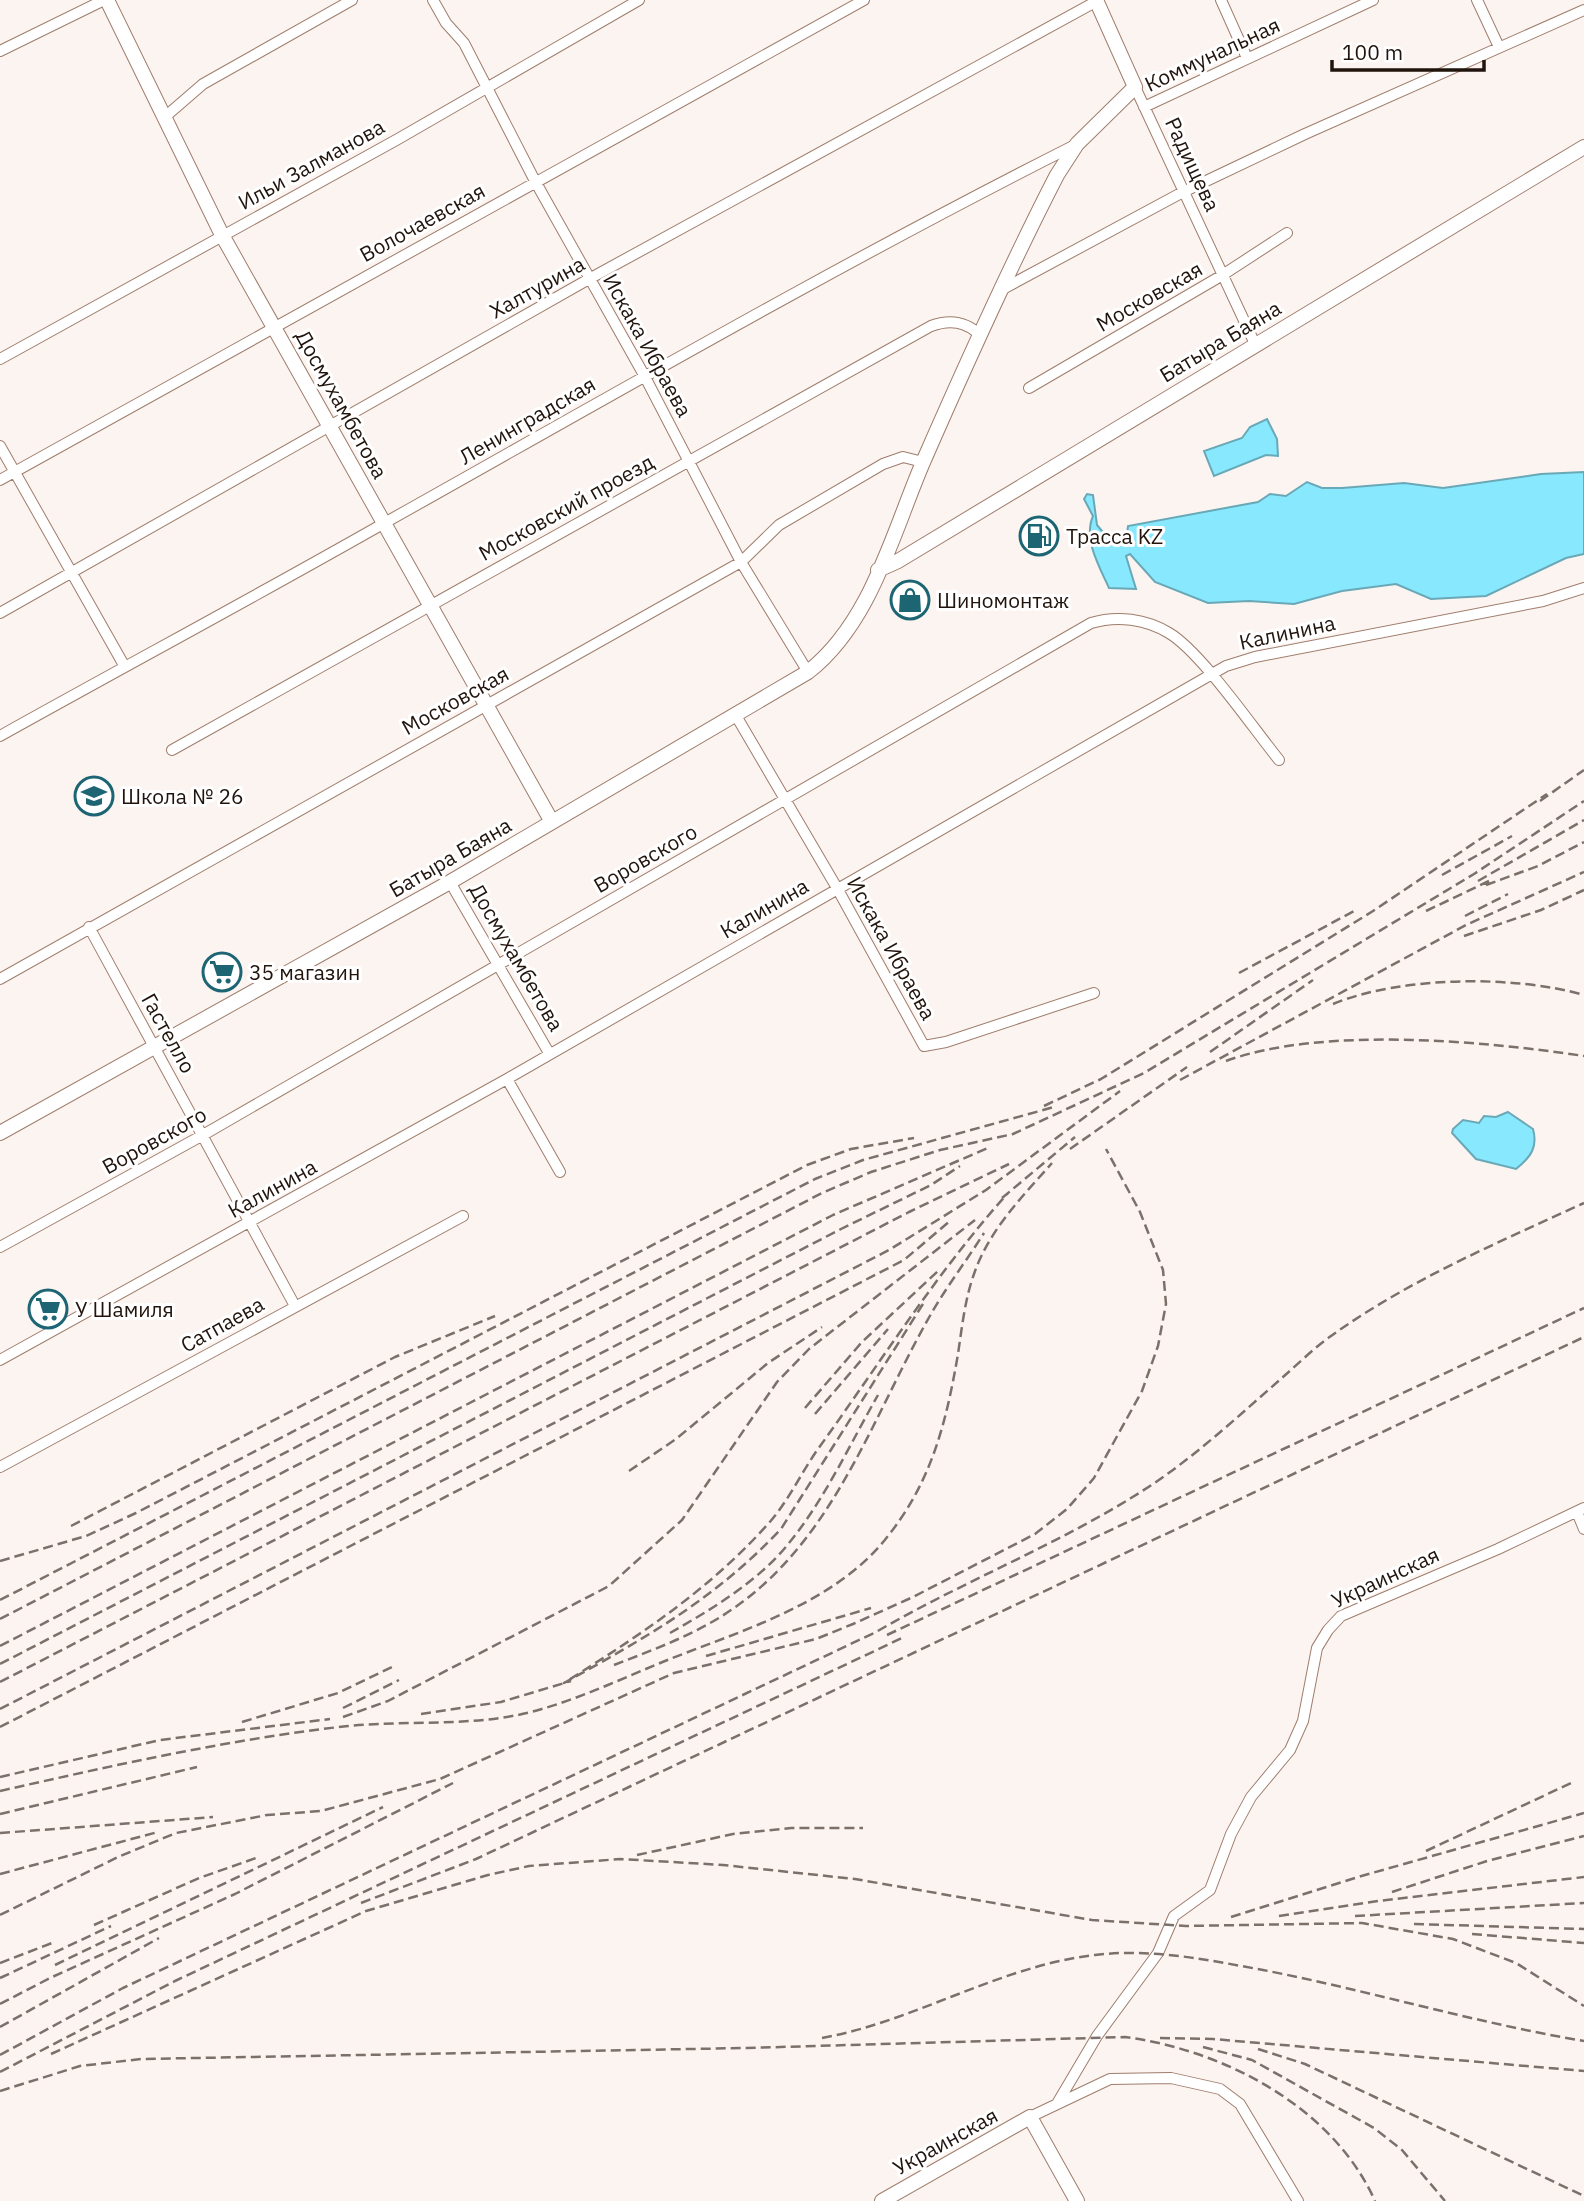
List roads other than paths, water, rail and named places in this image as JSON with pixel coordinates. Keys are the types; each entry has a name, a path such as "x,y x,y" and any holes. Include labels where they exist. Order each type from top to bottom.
{"street":[{"path":"0,51 106,0"},
{"name":"Досмухамбетова","path":"106,0 222,235 552,822"},
{"path":"166,117 203,84 352,0"},
{"name":"Искака Ибраева","path":"433,0 446,23 464,43 535,181 691,462 741,562 808,672"},
{"name":"Ильи Залманова","path":"0,359 639,0"},
{"name":"Волочаевская","path":"0,480 864,0"},
{"name":"Радищева","path":"1096,0 1221,276 1255,344"},
{"name":"Халтурина","path":"0,613 589,279 1096,0"},
{"path":"1221,0 1247,58"},
{"name":"Коммунальная","path":"1144,107 1247,58 1347,5 1373,0"},
{"path":"1477,0 1499,47"},
{"path":"1001,290 1183,192 1304,134 1584,10"},
{"name":"Батыра Баяна","path":"0,1133 450,882 808,672 842,639 878,570 923,462 1057,175 1077,144 1135,87"},
{"name":"Ленинградская","path":"0,736 385,523 644,375 919,224 1077,144"},
{"name":"Батыра Баяна","path":"878,570 898,561 1584,147"},
{"name":"Московская","path":"1029,388 1221,276 1287,233"},
{"name":"Московский проезд","path":"172,750 575,522 691,462 931,326 951,321 964,323 981,335"},
{"path":"0,446 125,667"},
{"name":"Московская","path":"0,979 741,562 779,525 883,464 904,457 923,462"},
{"name":"Калинина","path":"0,1360 506,1079 1210,675 1255,657 1543,601 1584,588"},
{"name":"Воровского","path":"0,1247 204,1135 1091,623 1104,619 1145,623 1169,633 1210,675 1279,760"},
{"name":"Искака Ибраева","path":"735,714 837,888 924,1046 946,1042 1094,993"},
{"name":"Досмухамбетова","path":"450,882 549,1053"},
{"name":"Гастелло","path":"89,927 252,1222 295,1306"},
{"path":"506,1079 560,1172"},
{"name":"Сатпаева","path":"2,1462 463,1216"},
{"path":"1580,1510 1584,1529"},
{"name":"Украинская","path":"1058,2102 1097,2036 1158,1953 1174,1916 1210,1890 1231,1834 1251,1797 1290,1750 1303,1721 1318,1648 1328,1630 1341,1616 1498,1549 1580,1510"},
{"path":"1077,2201 1030,2117 1090,2086 1127,2077 1171,2078 1220,2089 1240,2104 1298,2201"},
{"name":"Украинская","path":"882,2201 1030,2117"}],"water":[{"path":"1267,419 1277,439 1278,456 1266,455 1214,476 1204,451 1242,438 1250,427"},
{"path":"1584,472 1584,554 1566,558 1486,596 1431,599 1396,584 1342,591 1294,604 1249,601 1208,603 1155,582 1130,554 1126,556 1136,589 1109,588 1091,543 1090,525 1093,516 1084,499 1087,494 1093,495 1097,525 1107,537 1121,542 1126,540 1128,526 1258,502 1270,494 1286,496 1307,482 1322,488 1404,483 1443,488 1541,474"},
{"path":"1508,1112 1533,1129 1535,1141 1526,1160 1516,1169 1476,1159 1452,1133 1463,1120 1479,1123 1484,1116 1496,1117"}],"railway":[{"path":"1540,801 1584,770"},
{"path":"1044,1106 1101,1079 1373,911 1547,794"},
{"path":"0,1619 822,1193 871,1172 940,1150 1013,1134 1144,1073 1474,874 1584,801"},
{"path":"1478,881 1584,820"},
{"path":"1442,875 1512,836"},
{"path":"1486,885 1538,866 1584,842"},
{"path":"1180,1080 1466,925 1584,872"},
{"path":"1426,911 1489,881"},
{"path":"1464,936 1541,910 1584,890"},
{"path":"1465,916 1508,894"},
{"path":"1239,973 1354,911"},
{"path":"1210,1052 1313,980"},
{"path":"1333,1004 1391,988 1458,981 1525,984 1584,995"},
{"path":"1226,1061 1265,1050 1308,1043 1355,1040 1452,1042 1584,1056"},
{"path":"1070,1149 1187,1067"},
{"path":"0,1709 889,1250 986,1190 1120,1091"},
{"path":"0,1600 815,1179 863,1160 1054,1107"},
{"path":"1002,1198 1075,1137"},
{"path":"0,1561 86,1536 136,1513 807,1165 851,1149 914,1138"},
{"path":"0,1646 833,1215 990,1147"},
{"path":"0,1915 118,1857 176,1833 267,1815 321,1811 440,1779 674,1673 816,1639 853,1624 913,1597 1035,1534 1067,1509 1094,1478 1142,1391 1158,1346 1166,1304 1163,1270 1140,1212 1106,1149"},
{"path":"0,1791 173,1754 304,1731 371,1724 486,1720 531,1712 582,1695 753,1627 783,1614 838,1583 884,1541 914,1498 942,1429 968,1293 980,1258 1007,1215 1052,1163"},
{"path":"0,1682 909,1212 1009,1164"},
{"path":"0,1664 931,1185 960,1166"},
{"path":"923,1304 781,1529 731,1576 679,1615 564,1683 672,1611 722,1570 768,1524 933,1286 1008,1193"},
{"path":"0,2055 123,1988 876,1632 1088,1523 1173,1470 1318,1346 1361,1316 1422,1280 1584,1203"},
{"path":"343,1717 388,1701 609,1586 682,1520 777,1382 809,1349 975,1220"},
{"path":"0,1727 904,1260 950,1221"},
{"path":"614,1665 676,1640 720,1617 769,1579 799,1547 849,1473 931,1314 984,1233"},
{"path":"805,1408 862,1342 938,1271"},
{"path":"887,1635 1584,1308"},
{"path":"71,1526 395,1357 495,1316"},
{"path":"629,1471 676,1439 768,1363 822,1327"},
{"path":"815,1414 888,1329"},
{"path":"361,1903 476,1859 1584,1337"},
{"path":"670,1633 734,1593 777,1557 814,1508 878,1395"},
{"path":"706,1656 871,1608"},
{"path":"0,2072 175,1981 902,1638"},
{"path":"242,1722 338,1693 392,1667"},
{"path":"343,1708 399,1680"},
{"path":"421,1714 501,1702 571,1681"},
{"path":"0,1777 160,1740 330,1719"},
{"path":"0,1814 197,1767"},
{"path":"0,2004 50,1978 235,1894 453,1783"},
{"path":"1426,1851 1571,1783"},
{"path":"55,1965 383,1807"},
{"path":"1231,1917 1358,1877 1584,1813"},
{"path":"0,1833 213,1817"},
{"path":"637,1855 733,1834 791,1828 863,1828"},
{"path":"0,1874 158,1832"},
{"path":"1392,1892 1487,1861 1584,1836"},
{"path":"94,1925 199,1878 259,1857"},
{"path":"51,2054 366,1911 488,1875 529,1866 620,1859 723,1865 855,1879 1092,1920 1186,1926 1362,1923 1453,1939 1516,1963 1584,2006"},
{"path":"1279,1916 1378,1901 1584,1877"},
{"path":"1355,1916 1584,1903"},
{"path":"1414,1924 1584,1929"},
{"path":"0,1978 111,1926"},
{"path":"1472,1934 1584,1943"},
{"path":"0,2027 159,1938"},
{"path":"0,1963 52,1943"},
{"path":"822,2038 891,2019 1025,1970 1095,1955 1138,1953 1180,1956 1263,1970 1584,2041"},
{"path":"0,2091 80,2066 141,2059 746,2048 1125,2037 1200,2055 1237,2070 1271,2089 1304,2111 1332,2138 1356,2167 1375,2201"},
{"path":"1160,2038 1213,2039 1584,2071"},
{"path":"1203,2047 1252,2060 1374,2128 1402,2150 1445,2201"},
{"path":"1258,2049 1305,2064 1584,2196"}],"place":[{"name":"Трасса KZ","path":"1039,536"},
{"name":"Шиномонтаж","path":"910,600"},
{"name":"Школа № 26","path":"94,796"},
{"name":"35 магазин","path":"222,972"},
{"name":"У Шамиля","path":"48,1309"}]}
